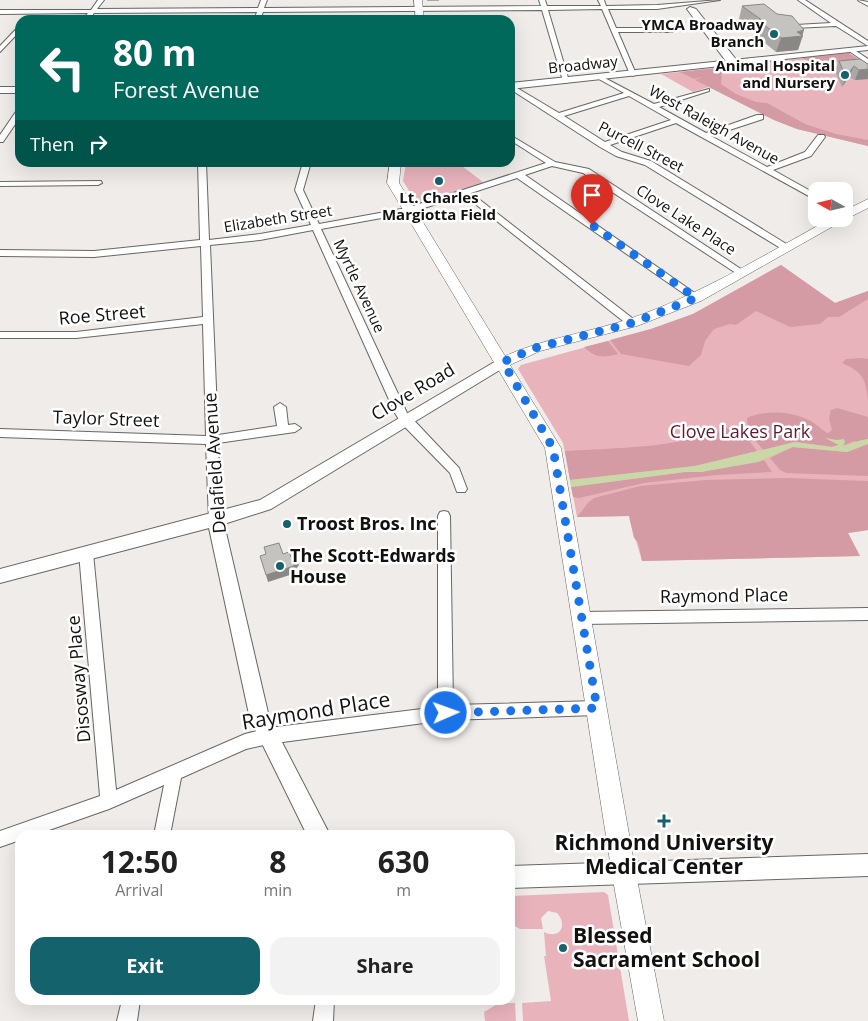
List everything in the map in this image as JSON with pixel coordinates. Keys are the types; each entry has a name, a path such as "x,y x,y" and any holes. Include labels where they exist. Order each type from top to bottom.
{"main road":[{"path":"395,167 393,183 503,362 553,448 624,874 651,1021"},
{"name":"Clove Road","path":"853,210 868,203"},
{"name":"Clove Road","path":"503,362 535,348 632,323 696,298 819,228"}],"street":[{"path":"90,15 101,0"},
{"path":"259,15 264,0"},
{"path":"340,15 344,0"},
{"path":"482,0 484,15"},
{"path":"542,0 566,80"},
{"path":"601,0 607,7"},
{"path":"606,0 607,7 635,73"},
{"path":"0,12 342,9 419,4 483,8 607,7 718,0"},
{"path":"801,0 868,44"},
{"path":"860,0 868,4"},
{"path":"690,9 694,10 733,63 690,9"},
{"path":"796,27 837,24"},
{"path":"617,30 672,30"},
{"path":"0,50 15,33"},
{"name":"Broadway","path":"515,85 868,48"},
{"path":"851,50 868,62"},
{"name":"West Raleigh Avenue","path":"599,77 808,193"},
{"name":"Purcell Street","path":"515,89 603,145 619,154 648,163 785,247"},
{"path":"0,90 15,90"},
{"path":"652,107 707,90"},
{"path":"558,116 629,94"},
{"path":"704,136 760,117"},
{"path":"1,138 15,119"},
{"path":"603,145 677,120"},
{"path":"766,170 808,154 821,137"},
{"name":"Clove Lake Place","path":"515,140 552,164 586,171 742,273"},
{"name":"Elizabeth Street","path":"0,253 94,254 204,244 315,228 409,210 520,176 552,164"},
{"name":"Delafield Avenue","path":"202,167 215,520 260,719 316,830"},
{"name":"Myrtle Avenue","path":"306,167 299,190 404,420"},
{"path":"520,176 696,298"},
{"path":"0,184 98,183"},
{"path":"466,193 632,323"},
{"name":"Roe Street","path":"0,335 76,335 207,320"},
{"name":"Clove Road","path":"0,576 266,505 503,362"},
{"name":"Taylor Street","path":"0,433 212,440 289,429 280,407"},
{"path":"404,420 455,471 461,488"},
{"path":"444,516 446,713"},
{"name":"Disosway Place","path":"86,553 109,801"},
{"name":"Raymond Place","path":"581,618 868,614"},
{"name":"Raymond Place","path":"26,830 109,801 246,742 268,736 446,713 597,708"},
{"path":"163,830 174,773"},
{"name":"Raymond Place","path":"0,839 15,834"},
{"path":"515,877 868,865"},
{"path":"127,1021 130,1005"},
{"path":"323,1021 325,1005"}],"green space":[{"path":"849,53 868,66 868,146 797,129 774,120 709,87 693,92 661,74"},
{"name":"Lt. Charles Margiotta Field","path":"405,167 463,167 483,182 421,203 416,202 403,181"},
{"name":"Clove Lakes Park","path":"781,265 835,303 868,291 868,530 848,533 860,556 642,561 629,516 577,517 563,443 518,369 521,365 651,329 693,314"},
{"path":"604,892 608,895 629,1021 523,1021 522,1003 551,1001 544,956 546,956 544,932 550,934 558,933 561,930 562,922 557,913 548,911 541,918 543,929 520,929 515,926 515,896"},
{"path":"515,1003 516,1021 485,1021 484,1012 496,1005 515,1005"}],"shaded area":[{"path":"849,53 868,66 837,62 813,63 802,58"},
{"path":"737,66 740,70 739,72 723,70 721,76 711,77 722,76 721,84 736,94 756,102 767,103 805,124 836,134 868,140 868,146 797,129 774,120 695,80 703,77 694,79 680,72"},
{"path":"781,265 835,303 868,291 868,299 839,317 828,317 820,324 790,327 756,311 736,325 730,324 714,329 705,341 701,355 689,366 621,354 610,340 651,329 693,314"},
{"path":"608,341 618,354 600,356 584,347"},
{"path":"846,359 868,359 868,401 862,377 855,370 842,363"},
{"path":"837,408 868,417 868,439 859,442 854,441 842,446 837,440 830,440 839,445 832,447 795,442 763,450 752,436 747,423 747,418 754,415 786,413 809,420 828,433 832,430 829,419 831,410"},
{"path":"726,428 745,435 757,451 695,466 570,480 565,451 626,448 669,443 708,435"},
{"path":"825,438 844,439 843,446 868,439 868,444 847,452 793,447 758,462 701,472 685,472 571,487 570,480 695,466 795,442 832,447 839,445"},
{"path":"868,444 868,476 786,473 780,470 770,458 792,447 847,452"},
{"path":"764,460 772,472 717,475 644,483 579,498 573,497 571,487 685,472 701,472"},
{"path":"787,478 868,481 868,530 848,533 860,556 642,561 629,516 577,517 594,498 640,486 706,480"}],"building":[{"path":"764,4 777,14 792,16 804,30 797,32 803,36 781,38 759,21 763,21 742,6"},
{"path":"860,59 868,64 868,69 859,70 854,66 846,77 839,61"},
{"name":"The Scott-Edwards House","path":"279,543 283,554 289,552 291,557 298,558 293,563 294,566 266,575 260,556 266,554 264,547"}],"place":[{"name":"YMCA Broadway Branch","path":"774,34"},
{"name":"Animal Hospital and Nursery","path":"845,75"},
{"name":"Lt. Charles Margiotta Field","path":"439,181"},
{"name":"Troost Bros. Inc","path":"287,524"},
{"name":"The Scott-Edwards House","path":"280,566"},
{"name":"Richmond University Medical Center","path":"664,821"},
{"name":"Blessed Sacrament School","path":"563,948"}],"route":[{"path":"446,713 597,708 553,448 503,362 535,348 632,323 696,298 592,225"}]}
